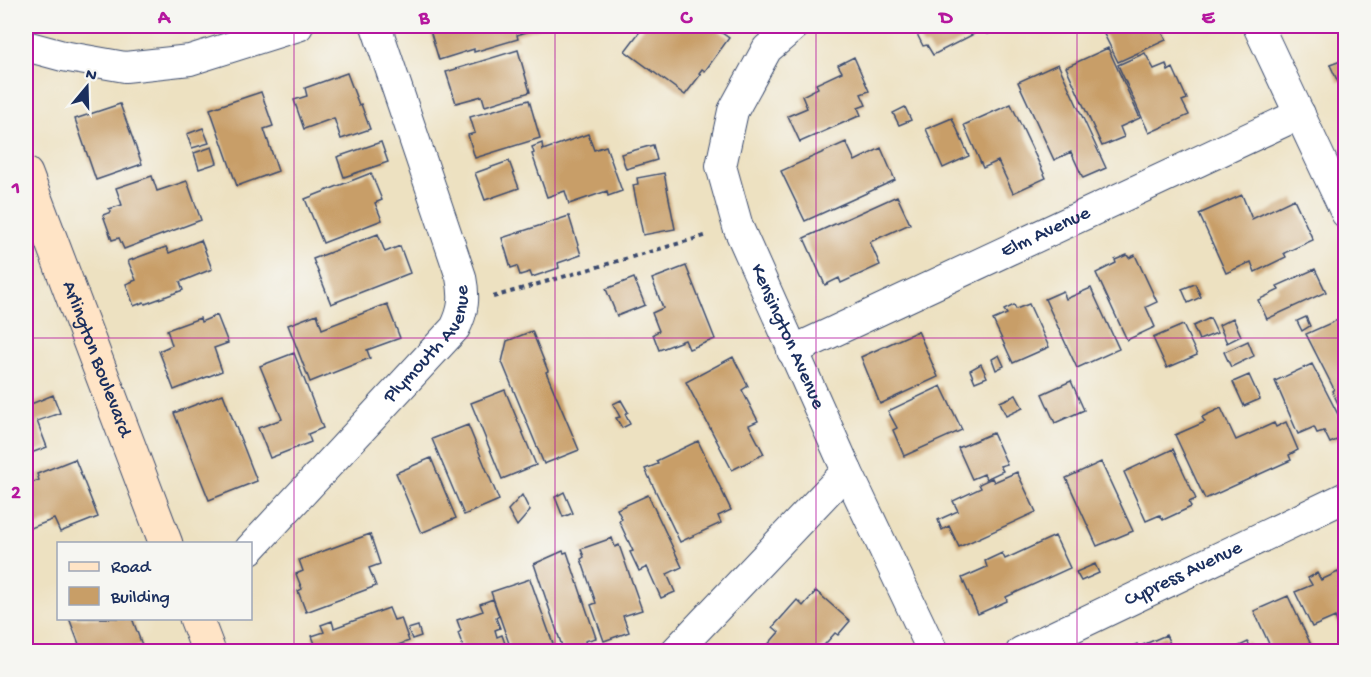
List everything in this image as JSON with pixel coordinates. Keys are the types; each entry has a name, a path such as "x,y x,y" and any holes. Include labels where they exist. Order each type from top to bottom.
{"main road":[{"name":"Arlington Boulevard","path":"26,174 166,542"},
{"path":"197,620 209,651"}],"street":[{"path":"26,45 63,56 125,67 190,60 298,26"},
{"name":"Plymouth Avenue","path":"252,547 455,328 464,305 465,294 461,277 376,26"},
{"name":"Kensington Avenue","path":"794,26 767,49 733,111 722,166 738,227 847,471 933,651"},
{"path":"1258,26 1346,213"},
{"name":"Elm Avenue","path":"792,351 1300,114"},
{"path":"675,651 847,471"},
{"name":"Cypress Avenue","path":"1021,651 1346,497"}],"path":[{"path":"464,305 738,227"}],"building":[{"path":"546,26 517,35 518,39 439,60 429,27"},
{"path":"644,26 671,26 677,30 680,26 712,26 729,38 705,71 702,69 699,73 701,74 685,95 625,51"},
{"path":"918,26 970,26 974,34 933,55 927,45 923,46 916,32 920,29"},
{"path":"983,26 1006,26 988,34"},
{"path":"1100,26 1159,26 1166,40 1118,62"},
{"path":"1108,48 1140,118 1120,127 1124,137 1102,146 1066,67"},
{"path":"518,50 530,92 485,106 482,96 456,103 446,72"},
{"path":"1145,53 1154,69 1166,64 1168,71 1173,68 1187,99 1182,101 1189,115 1149,133 1118,65"},
{"path":"854,57 869,91 861,94 866,105 858,108 861,115 800,142 788,116 807,108 802,96 818,88 816,84 842,72 838,65"},
{"path":"1346,59 1346,79 1338,82 1330,65"},
{"path":"1058,64 1106,168 1083,178 1071,152 1054,160 1018,82"},
{"path":"347,73 370,129 341,139 334,118 304,129 294,100 307,96 305,88"},
{"path":"261,92 273,126 264,129 278,171 237,186 210,109"},
{"path":"529,100 540,138 475,158 468,135 475,133 470,117"},
{"path":"120,104 142,164 96,180 75,119"},
{"path":"1011,104 1046,178 1013,193 998,161 983,168 964,125"},
{"path":"905,107 911,120 899,125 893,113"},
{"path":"952,118 969,156 943,168 926,129"},
{"path":"203,128 209,143 192,148 187,134"},
{"path":"588,134 594,150 606,146 622,191 608,196 607,191 569,204 565,191 547,197 532,154 534,153 532,147 542,143 543,150"},
{"path":"381,142 388,162 344,177 337,157"},
{"path":"846,142 855,161 881,148 895,180 805,221 781,171"},
{"path":"653,145 657,160 626,169 621,154"},
{"path":"212,147 217,163 199,169 194,153"},
{"path":"509,161 519,188 485,200 475,173"},
{"path":"371,173 382,200 375,203 382,220 323,243 305,199"},
{"path":"664,173 675,229 643,235 633,185 638,184 637,178"},
{"path":"152,176 157,191 187,181 201,220 124,249 119,238 112,240 103,215 111,212 109,209 122,205 116,188"},
{"path":"1242,195 1252,219 1294,199 1313,240 1284,253 1286,257 1255,272 1251,262 1226,273 1199,214"},
{"path":"897,196 910,224 870,242 880,265 841,283 839,278 825,285 804,238"},
{"path":"569,216 581,255 558,263 559,268 532,277 530,272 520,275 517,266 511,268 502,238"},
{"path":"378,234 385,252 400,246 410,273 331,304 313,259"},
{"path":"201,240 212,269 180,282 183,290 134,306 126,284 136,280 128,261 166,247 169,253"},
{"path":"1127,255 1129,258 1135,255 1157,302 1146,307 1155,327 1127,340 1096,273"},
{"path":"686,266 715,339 689,349 685,340 659,350 653,334 659,331 652,313 663,308 652,279"},
{"path":"1315,269 1326,292 1267,319 1258,300 1279,290 1277,286"},
{"path":"634,278 645,305 617,316 606,289"},
{"path":"1195,284 1201,297 1188,303 1182,289"},
{"path":"1091,288 1119,349 1077,368 1045,299 1063,291 1066,299"},
{"path":"387,304 400,338 367,350 370,358 310,382 288,325 317,314 322,329"},
{"path":"1029,304 1049,347 1013,363 993,320 1007,314 1004,310 1014,305 1016,309"},
{"path":"217,315 228,343 214,348 222,371 174,390 159,351 172,345 167,330 200,318 201,322"},
{"path":"1306,317 1310,326 1302,331 1297,321"},
{"path":"1210,318 1217,333 1199,340 1193,326"},
{"path":"1233,318 1241,336 1227,343 1219,325"},
{"path":"1342,318 1346,326 1346,420 1332,391 1334,389 1306,334"},
{"path":"1183,325 1197,355 1167,368 1153,338"},
{"path":"532,331 548,371 546,372 579,450 544,464 502,362 507,341"},
{"path":"918,331 938,377 880,404 861,357"},
{"path":"1248,341 1254,356 1231,367 1224,352"},
{"path":"294,353 323,428 308,434 311,442 270,458 258,428 282,419 260,366"},
{"path":"999,355 1004,366 996,370 992,359"},
{"path":"733,357 748,386 742,390 758,421 749,425 764,454 732,470 686,382"},
{"path":"981,364 987,377 975,382 970,370"},
{"path":"1312,364 1346,430 1346,436 1330,443 1324,431 1317,433 1314,427 1298,434 1275,381"},
{"path":"1249,375 1260,399 1244,406 1233,382"},
{"path":"1071,381 1084,410 1055,423 1042,394"},
{"path":"941,386 962,430 904,456 893,430 897,428 888,411"},
{"path":"505,390 536,465 502,479 471,403"},
{"path":"223,394 257,481 209,500 174,413"},
{"path":"53,395 60,413 37,421 47,447 26,455 26,406"},
{"path":"1016,395 1023,408 1006,416 1000,402"},
{"path":"621,400 628,412 625,414 630,424 622,428 616,418 620,417 613,404"},
{"path":"1221,408 1236,440 1274,423 1276,427 1286,422 1298,450 1289,455 1291,460 1205,499 1175,435 1205,422 1202,417"},
{"path":"468,425 499,500 464,515 432,439"},
{"path":"993,433 1007,464 1000,466 1003,471 986,479 984,474 972,479 958,448"},
{"path":"698,441 731,510 718,516 721,523 680,542 645,469 658,464 656,461"},
{"path":"1173,449 1196,499 1189,502 1191,507 1163,520 1160,515 1146,521 1124,472"},
{"path":"431,458 456,518 421,533 396,473"},
{"path":"75,459 98,517 60,532 54,519 26,530 26,485 39,480 37,474"},
{"path":"1101,462 1133,531 1097,546 1066,478"},
{"path":"1017,472 1036,512 959,547 949,526 942,530 938,520 958,511 953,501 981,488 979,484 992,478 994,482"},
{"path":"564,492 573,513 563,517 555,497"},
{"path":"522,495 530,511 517,526 508,510"},
{"path":"648,495 682,567 667,574 675,592 661,598 647,567 639,571 630,552 633,551 619,521 622,519 617,509"},
{"path":"370,534 380,564 369,568 376,586 306,612 298,591 302,589 296,574 303,571 299,560"},
{"path":"1055,536 1070,568 1006,597 1007,601 978,614 962,578 987,567 985,561 1002,553 1005,559"},
{"path":"612,538 615,547 619,545 642,610 623,616 629,632 604,641 591,605 596,603 581,559 584,557 581,549"},
{"path":"563,551 567,552 596,638 585,641 586,646 569,652 564,652 534,564"},
{"path":"1095,564 1099,573 1081,581 1076,572"},
{"path":"1338,572 1346,588 1346,632 1342,633 1335,617 1312,627 1295,592 1312,585 1308,578 1317,573 1321,580"},
{"path":"530,579 556,652 512,652 491,592"},
{"path":"816,591 850,621 838,635 835,633 818,652 766,652 768,650 765,648 779,632 773,627 797,600 803,606"},
{"path":"1288,596 1312,647 1304,652 1260,652 1270,646 1254,611"},
{"path":"493,599 499,616 496,618 500,628 495,630 497,637 502,635 508,652 465,652 458,633 461,631 457,620 483,611 480,604"},
{"path":"389,608 394,620 401,618 409,641 379,652 318,652 312,636 324,632 321,625 332,621 334,628"},
{"path":"70,620 133,620 142,645 125,652 82,652"},
{"path":"418,626 421,636 412,639 408,629"},
{"path":"1166,635 1174,652 1146,652 1143,645"},
{"path":"1248,642 1252,652 1227,652"},
{"path":"1137,644 1140,652 1120,652"}]}
